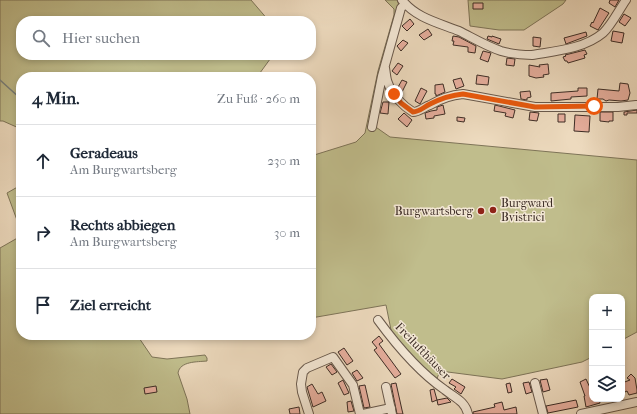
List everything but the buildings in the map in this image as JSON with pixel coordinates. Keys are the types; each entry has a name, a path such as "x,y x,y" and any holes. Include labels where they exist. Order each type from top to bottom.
{"street":[{"path":"372,127 385,68 403,2 428,19 500,50 519,55 532,55 576,47 596,38 604,32 626,0"},
{"path":"385,68 388,83 394,94 401,103 413,112 417,112 430,104 454,95 463,94 535,107 618,107 633,106 637,104"},
{"name":"Freilufthäuser","path":"378,320 402,350 428,377 464,404 468,414"},
{"path":"309,414 302,392 301,384 303,372 307,368 333,356 353,385 360,414"},
{"path":"535,383 543,414"},
{"path":"363,414 392,411 386,387"},
{"path":"581,414 637,402"}],"shaded area":[{"path":"0,0 251,0 265,16 16,16 16,60 269,60 261,72 16,72 16,127 0,121"},
{"path":"385,0 397,0 399,5 370,123 390,137 637,160 637,332 625,338 625,294 589,294 589,358 582,362 502,379 440,371 436,381 392,335 386,305 316,317 316,154 356,142 365,133 378,71 394,15 394,9"},
{"path":"468,0 566,0 563,4 524,30 499,30 470,26"},
{"path":"16,188 16,217 7,193"},
{"path":"16,239 16,340 140,340 152,357 167,359 205,355 207,361 185,364 179,369 178,373 187,399 190,414 0,414 0,248"}],"waterway":[{"path":"0,80 16,94"}],"place":[{"name":"Burgward Bvistrici","path":"493,210"},
{"name":"Burgwartsberg","path":"481,211"}],"route":[{"path":"394,94 401,103 413,112 417,112 430,104 454,95 463,94 535,107 594,106"}]}
